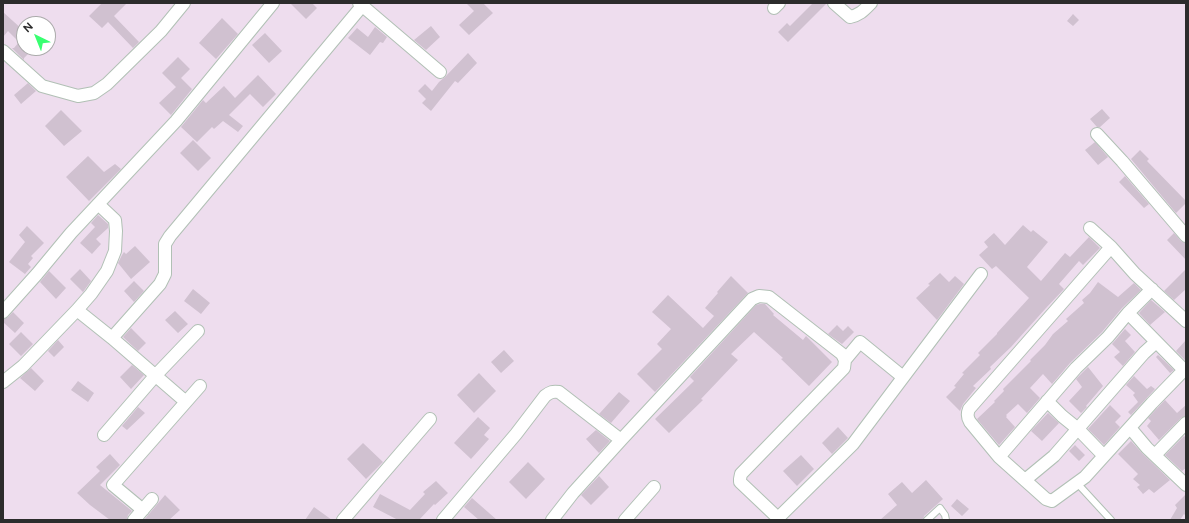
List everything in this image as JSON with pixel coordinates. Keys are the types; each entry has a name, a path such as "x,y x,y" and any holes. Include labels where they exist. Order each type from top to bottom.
{"street":[{"path":"3,312 37,274 70,233 176,121 273,3"},
{"path":"834,3 850,17 862,13 871,3"},
{"path":"112,338 160,284 165,274 165,244 170,236 360,4 440,72"},
{"path":"3,51 42,86 78,96 94,93 107,84 161,31 179,5"},
{"path":"1097,134 1127,166 1186,236"},
{"path":"5,377 23,366 91,294 107,271 115,251 115,220 98,204"},
{"path":"1090,228 1111,247 1135,274 1186,321"},
{"path":"1111,247 969,409 967,414 970,422 999,457 1046,499 1052,500 1085,478 1104,456 1131,429 1152,403 1184,370 1128,313"},
{"path":"903,377 860,342 845,360 844,368 741,474 740,482 777,519 852,444 862,432 980,274"},
{"path":"999,457 1076,368 1108,337 1128,313 1152,289"},
{"path":"552,520 573,493 752,299 759,296 769,297 842,354 845,360"},
{"path":"76,310 112,338 186,402"},
{"path":"104,435 155,376 198,331"},
{"path":"1026,480 1054,456 1144,353 1156,342"},
{"path":"142,510 113,485 200,386"},
{"path":"443,520 549,393 555,391 559,392 621,440"},
{"path":"1047,401 1078,429 1104,456"},
{"path":"342,520 430,419"},
{"path":"1155,455 1186,423"},
{"path":"1131,429 1186,485"},
{"path":"625,520 654,486"},
{"path":"134,520 152,499"}],"lane":[{"path":"1078,482 1111,520"},
{"path":"927,520 940,508 950,520"}],"building":[{"path":"102,3 127,3 114,16 139,42 133,48 108,22 102,28 89,16"},
{"path":"290,3 312,3 317,8 306,19"},
{"path":"466,3 483,3 493,13 469,35 459,25 474,11"},
{"path":"813,3 827,3 788,42 778,32 787,23 790,26"},
{"path":"3,12 16,24 16,39 8,31 3,37"},
{"path":"1073,14 1079,20 1073,26 1067,21"},
{"path":"222,18 238,34 216,59 199,43"},
{"path":"431,26 440,37 426,50 414,40"},
{"path":"375,27 387,37 383,43 380,42 370,55 348,38 357,28 368,37"},
{"path":"265,33 282,51 269,63 252,45"},
{"path":"16,46 16,52 12,48"},
{"path":"468,53 477,63 458,83 455,81 431,111 422,103 426,99 418,91 425,84 432,91"},
{"path":"178,57 190,69 181,78 192,89 171,115 159,103 176,87 162,73"},
{"path":"258,75 276,94 263,107 250,94 229,115 243,126 238,132 223,121 214,129 212,127 197,142 181,127 203,100 206,103 224,86 235,98"},
{"path":"28,83 36,91 21,104 14,95"},
{"path":"1102,109 1110,118 1100,127 1097,127 1090,119"},
{"path":"61,110 82,131 64,146 45,126"},
{"path":"193,140 211,158 198,171 180,153"},
{"path":"1095,142 1108,157 1098,165 1085,150"},
{"path":"1140,150 1149,159 1147,161 1186,201 1186,203 1176,213 1131,159"},
{"path":"88,156 104,172 115,164 121,169 89,201 66,177"},
{"path":"1125,176 1149,204 1144,208 1119,182"},
{"path":"98,215 108,224 108,228 96,239 101,244 92,254 80,243 95,227 91,223"},
{"path":"1023,225 1031,232 1033,230 1048,242 1027,267 1041,281 1065,253 1070,257 1089,237 1100,248 1083,265 1079,261 1059,284 1064,289 1011,347 990,367 991,369 973,386 976,388 963,404 960,411 946,397 956,387 954,386 964,374 962,373 980,355 978,353 1029,298 996,266 992,269 979,255 988,247 984,242 994,233 1005,245"},
{"path":"27,226 44,243 31,256 33,258 28,264 31,267 25,274 9,262 25,242 19,235"},
{"path":"1174,233 1181,241 1186,243 1186,260 1167,240"},
{"path":"135,246 150,262 131,279 118,263 124,252 126,254"},
{"path":"80,269 91,281 83,292 70,279"},
{"path":"1186,269 1186,289 1174,300 1164,291"},
{"path":"49,271 66,288 56,299 40,282"},
{"path":"940,273 949,282 955,276 964,284 937,320 916,298"},
{"path":"731,276 748,293 655,392 637,374 662,349 657,344 671,329 652,312 668,295 703,328 714,316 705,308"},
{"path":"134,281 144,291 134,302 124,291"},
{"path":"1098,282 1118,297 1134,283 1141,290 1122,308 1102,332 1070,363 1052,384 1043,374 1030,388 1040,398 1027,413 1018,404 1006,415 1015,427 999,445 977,419 995,402 994,401 1004,391 1003,389 1031,361 1030,360 1045,345 1053,334 1068,321 1066,319 1084,303 1082,300 1090,293"},
{"path":"193,289 210,303 201,314 184,301"},
{"path":"1151,300 1165,312 1150,325 1139,313"},
{"path":"765,304 774,314 773,315 803,340 806,336 832,362 809,386 781,359 783,358 754,332 731,354 738,360 701,399 703,400 669,433 655,419 694,381 690,377 756,305"},
{"path":"175,311 188,324 178,333 165,320"},
{"path":"13,312 24,323 15,333 3,322 3,319 8,317"},
{"path":"837,325 843,331 848,326 854,332 842,344 828,334"},
{"path":"131,328 146,343 138,351 123,337"},
{"path":"1125,329 1131,335 1125,341 1135,352 1123,366 1114,357 1120,352 1112,344"},
{"path":"21,332 33,344 21,356 9,344"},
{"path":"58,340 64,347 54,357 48,351"},
{"path":"1186,340 1186,361 1176,351"},
{"path":"504,350 514,361 501,373 491,362"},
{"path":"1158,355 1174,370 1170,373 1156,357"},
{"path":"132,365 144,375 131,389 120,377"},
{"path":"1088,367 1103,386 1081,413 1069,401 1082,387 1076,379"},
{"path":"31,368 44,381 35,391 20,378"},
{"path":"479,373 496,391 474,413 457,395"},
{"path":"1134,376 1147,389 1151,386 1155,389 1131,415 1128,412 1138,402 1133,395 1135,393 1126,385"},
{"path":"78,381 94,393 88,402 71,390"},
{"path":"619,392 630,401 611,423 599,414"},
{"path":"1165,400 1177,413 1186,405 1186,416 1181,418 1159,440 1147,426 1151,421 1148,418"},
{"path":"1110,405 1121,416 1115,422 1120,427 1104,445 1088,429"},
{"path":"138,407 145,413 127,430 122,426"},
{"path":"1048,413 1059,423 1042,441 1031,431"},
{"path":"478,417 490,428 484,435 489,439 471,459 454,443"},
{"path":"838,427 848,438 832,454 822,443"},
{"path":"596,430 610,441 599,453 586,439"},
{"path":"1184,436 1186,438 1186,468 1182,471 1165,455"},
{"path":"1131,441 1170,480 1154,493 1149,489 1143,494 1137,487 1140,485 1133,479 1138,474 1118,454"},
{"path":"363,443 383,462 366,479 347,459"},
{"path":"1075,445 1085,455 1079,461 1069,451"},
{"path":"110,454 120,465 100,485 132,511 128,515 127,520 110,520 77,493 100,471 96,467"},
{"path":"801,455 814,469 797,486 783,471"},
{"path":"528,462 545,479 526,499 509,482"},
{"path":"599,476 609,487 591,505 581,495"},
{"path":"926,480 943,499 924,516 923,520 880,520 897,505 888,494 902,482 912,493"},
{"path":"436,481 448,493 435,505 434,504 419,520 398,520 373,507 380,494 410,510 425,494 423,492"},
{"path":"1186,494 1186,516 1184,514 1180,520 1170,520 1177,508 1175,505"},
{"path":"165,495 180,510 169,520 144,520"},
{"path":"472,498 497,520 479,520 464,507"},
{"path":"957,499 969,509 962,516 951,506"},
{"path":"314,507 332,520 305,520"}]}
